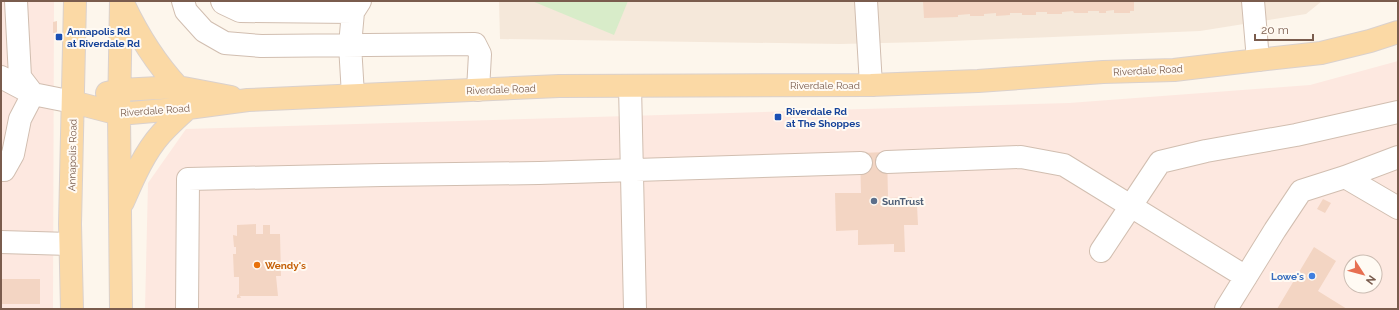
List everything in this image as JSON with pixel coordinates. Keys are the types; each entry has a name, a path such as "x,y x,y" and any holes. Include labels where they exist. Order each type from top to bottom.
{"main road":[{"name":"Annapolis Road","path":"72,309 70,244 75,1"},
{"path":"121,1 146,46 165,73 178,87"},
{"path":"121,1 119,114 121,309"},
{"name":"Riverdale Road","path":"73,102 119,114 188,108 248,100 559,86 871,85 978,81 1103,72 1174,70 1321,53 1370,41 1398,32"},
{"name":"Riverdale Road","path":"73,102 120,90 178,87 248,100"},
{"path":"120,209 138,170 151,147 160,134 188,108"}],"lane":[{"path":"16,1 20,77 33,94"},
{"path":"183,1 186,11 204,31 225,43 261,46 475,44 480,54 478,90"},
{"path":"222,1 223,3 240,11 272,6 357,7 350,45 352,95"},
{"path":"866,1 871,85"},
{"path":"1253,1 1258,60"},
{"path":"1,77 33,94 73,102"},
{"path":"630,86 635,309"},
{"path":"1,170 4,170 14,154 20,119 33,94"},
{"path":"1101,251 1160,162 1206,151 1296,135 1398,112"},
{"path":"887,162 1021,157 1064,165 1246,277"},
{"path":"1226,309 1301,191 1345,177 1398,157"},
{"path":"187,309 188,179 382,174 539,173 861,163"},
{"path":"1345,177 1398,208"},
{"path":"1,242 70,244"}],"shaded area":[{"path":"1,1 54,1 53,309 1,309"},
{"path":"499,1 1322,1 1306,14 1200,31 840,44 500,39"},
{"path":"1398,61 1398,309 145,309 148,183 186,129 1069,103 1310,85"}],"green space":[{"path":"532,1 628,1 614,35"}],"building":[{"path":"923,1 1134,1 1134,11 1130,11 1130,13 1114,13 1114,10 1106,11 1106,13 1099,13 1099,11 1088,11 1088,13 1074,13 1073,11 1062,12 1062,14 1036,12 1036,15 1010,13 1010,15 996,16 996,13 984,14 984,16 970,16 970,14 958,15 958,17 924,18"},
{"path":"57,21 57,33 53,33 53,22"},
{"name":"SunTrust","path":"887,152 888,198 912,197 913,205 917,205 918,225 904,225 905,252 894,252 894,244 858,245 858,230 836,231 835,193 861,193 860,153"},
{"path":"1323,199 1331,203 1325,213 1317,209"},
{"name":"Wendy's","path":"256,224 256,234 263,234 263,225 270,225 270,234 280,234 281,276 276,276 278,296 240,296 241,298 237,298 237,295 239,294 239,277 234,277 233,254 236,254 236,247 234,247 233,235 237,236 237,225"},
{"name":"Lowe's","path":"1314,247 1336,261 1318,291 1347,309 1277,309"},
{"path":"1,279 40,279 40,304 1,304"}],"place":[{"name":"Annapolis Rd at Riverdale Rd","path":"59,37"},
{"name":"Riverdale Rd at The Shoppes","path":"778,117"},
{"name":"SunTrust","path":"874,201"},
{"name":"Wendy's","path":"257,265"},
{"name":"Lowe's","path":"1312,276"}]}
